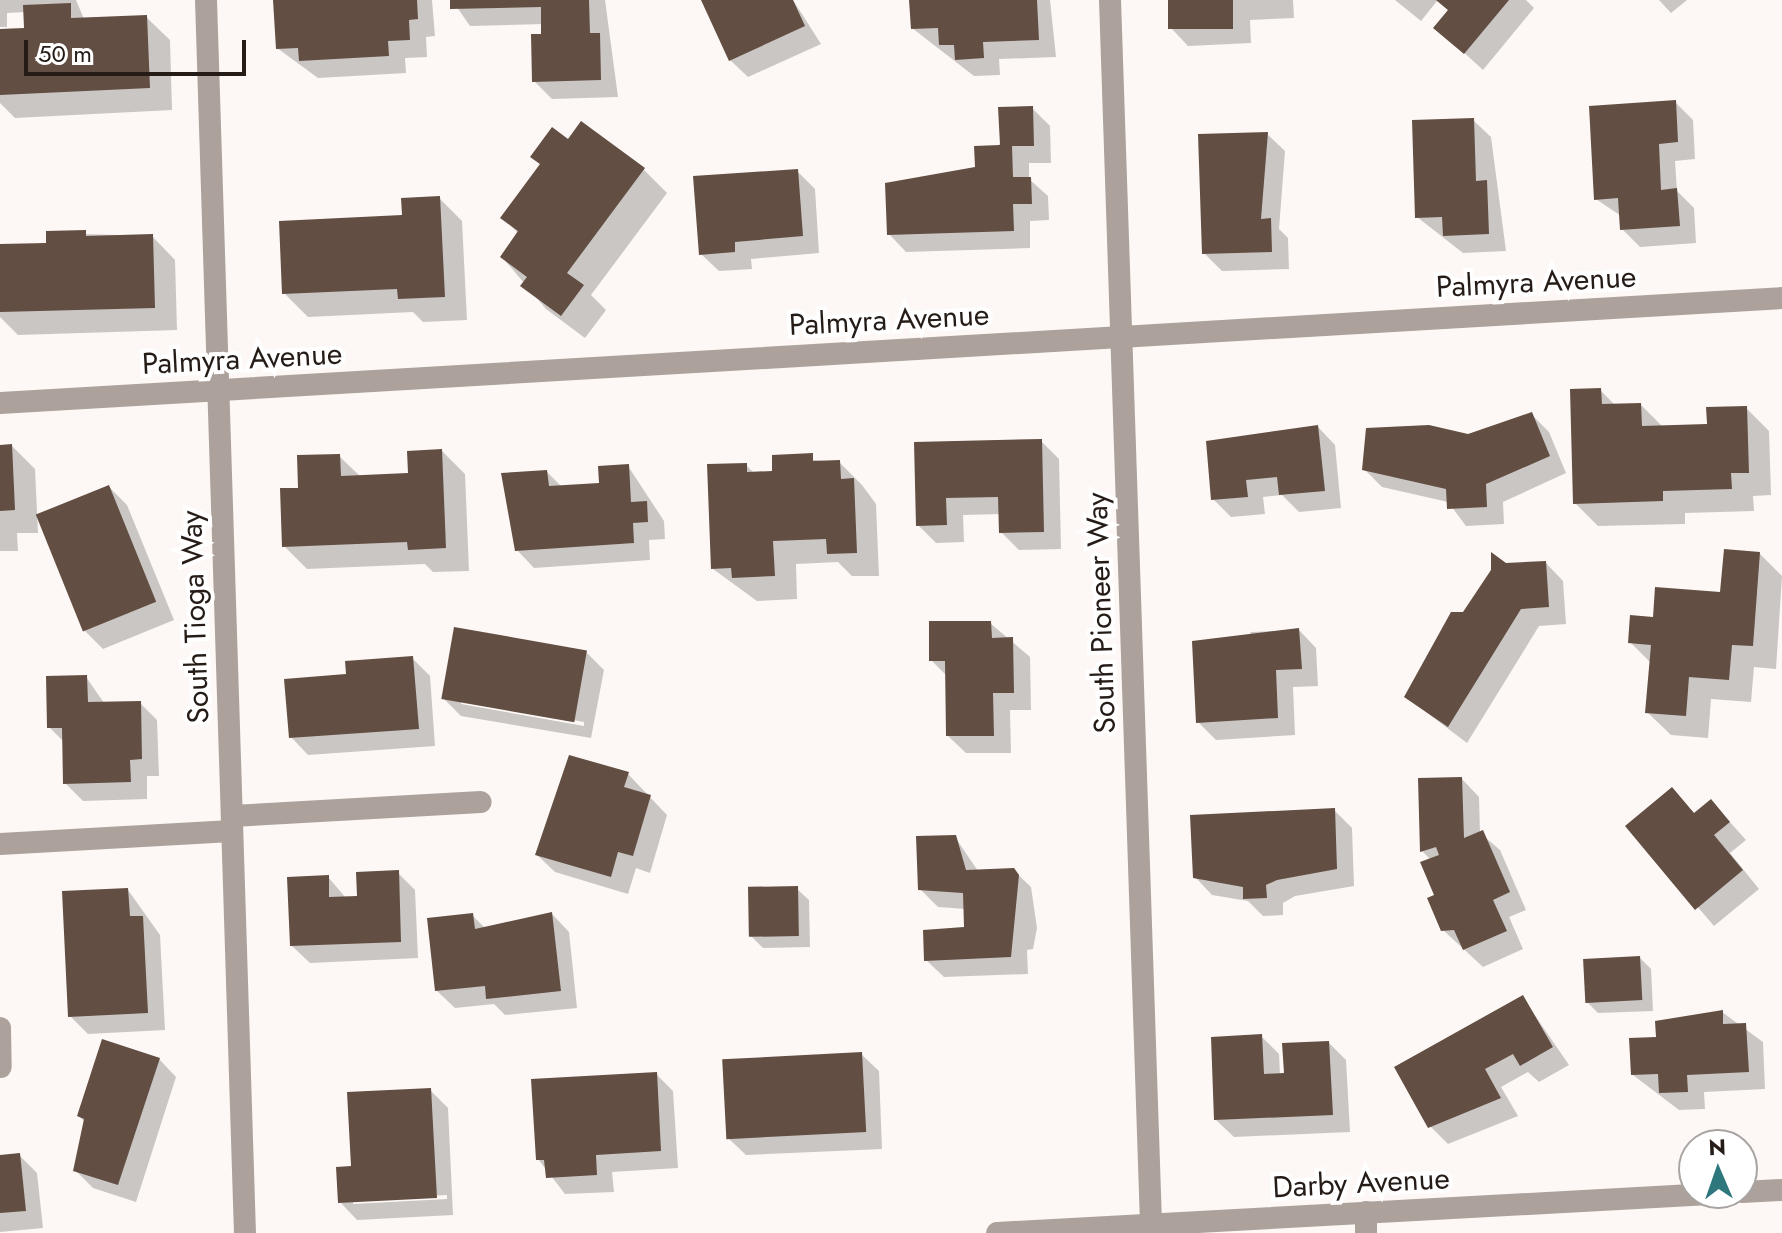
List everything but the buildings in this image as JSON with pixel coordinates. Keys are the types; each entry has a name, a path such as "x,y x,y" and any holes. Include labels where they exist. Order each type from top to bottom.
{"street":[{"name":"South Tioga Way","path":"206,0 245,1233"},
{"name":"South Pioneer Way","path":"1110,0 1151,1224"},
{"name":"Palmyra Avenue","path":"0,403 1782,298"},
{"path":"0,844 481,802"},
{"path":"0,1028 1,1067"},
{"path":"1758,1191 1782,1190"},
{"name":"Darby Avenue","path":"997,1233 1151,1224 1366,1223 1678,1197"}]}
